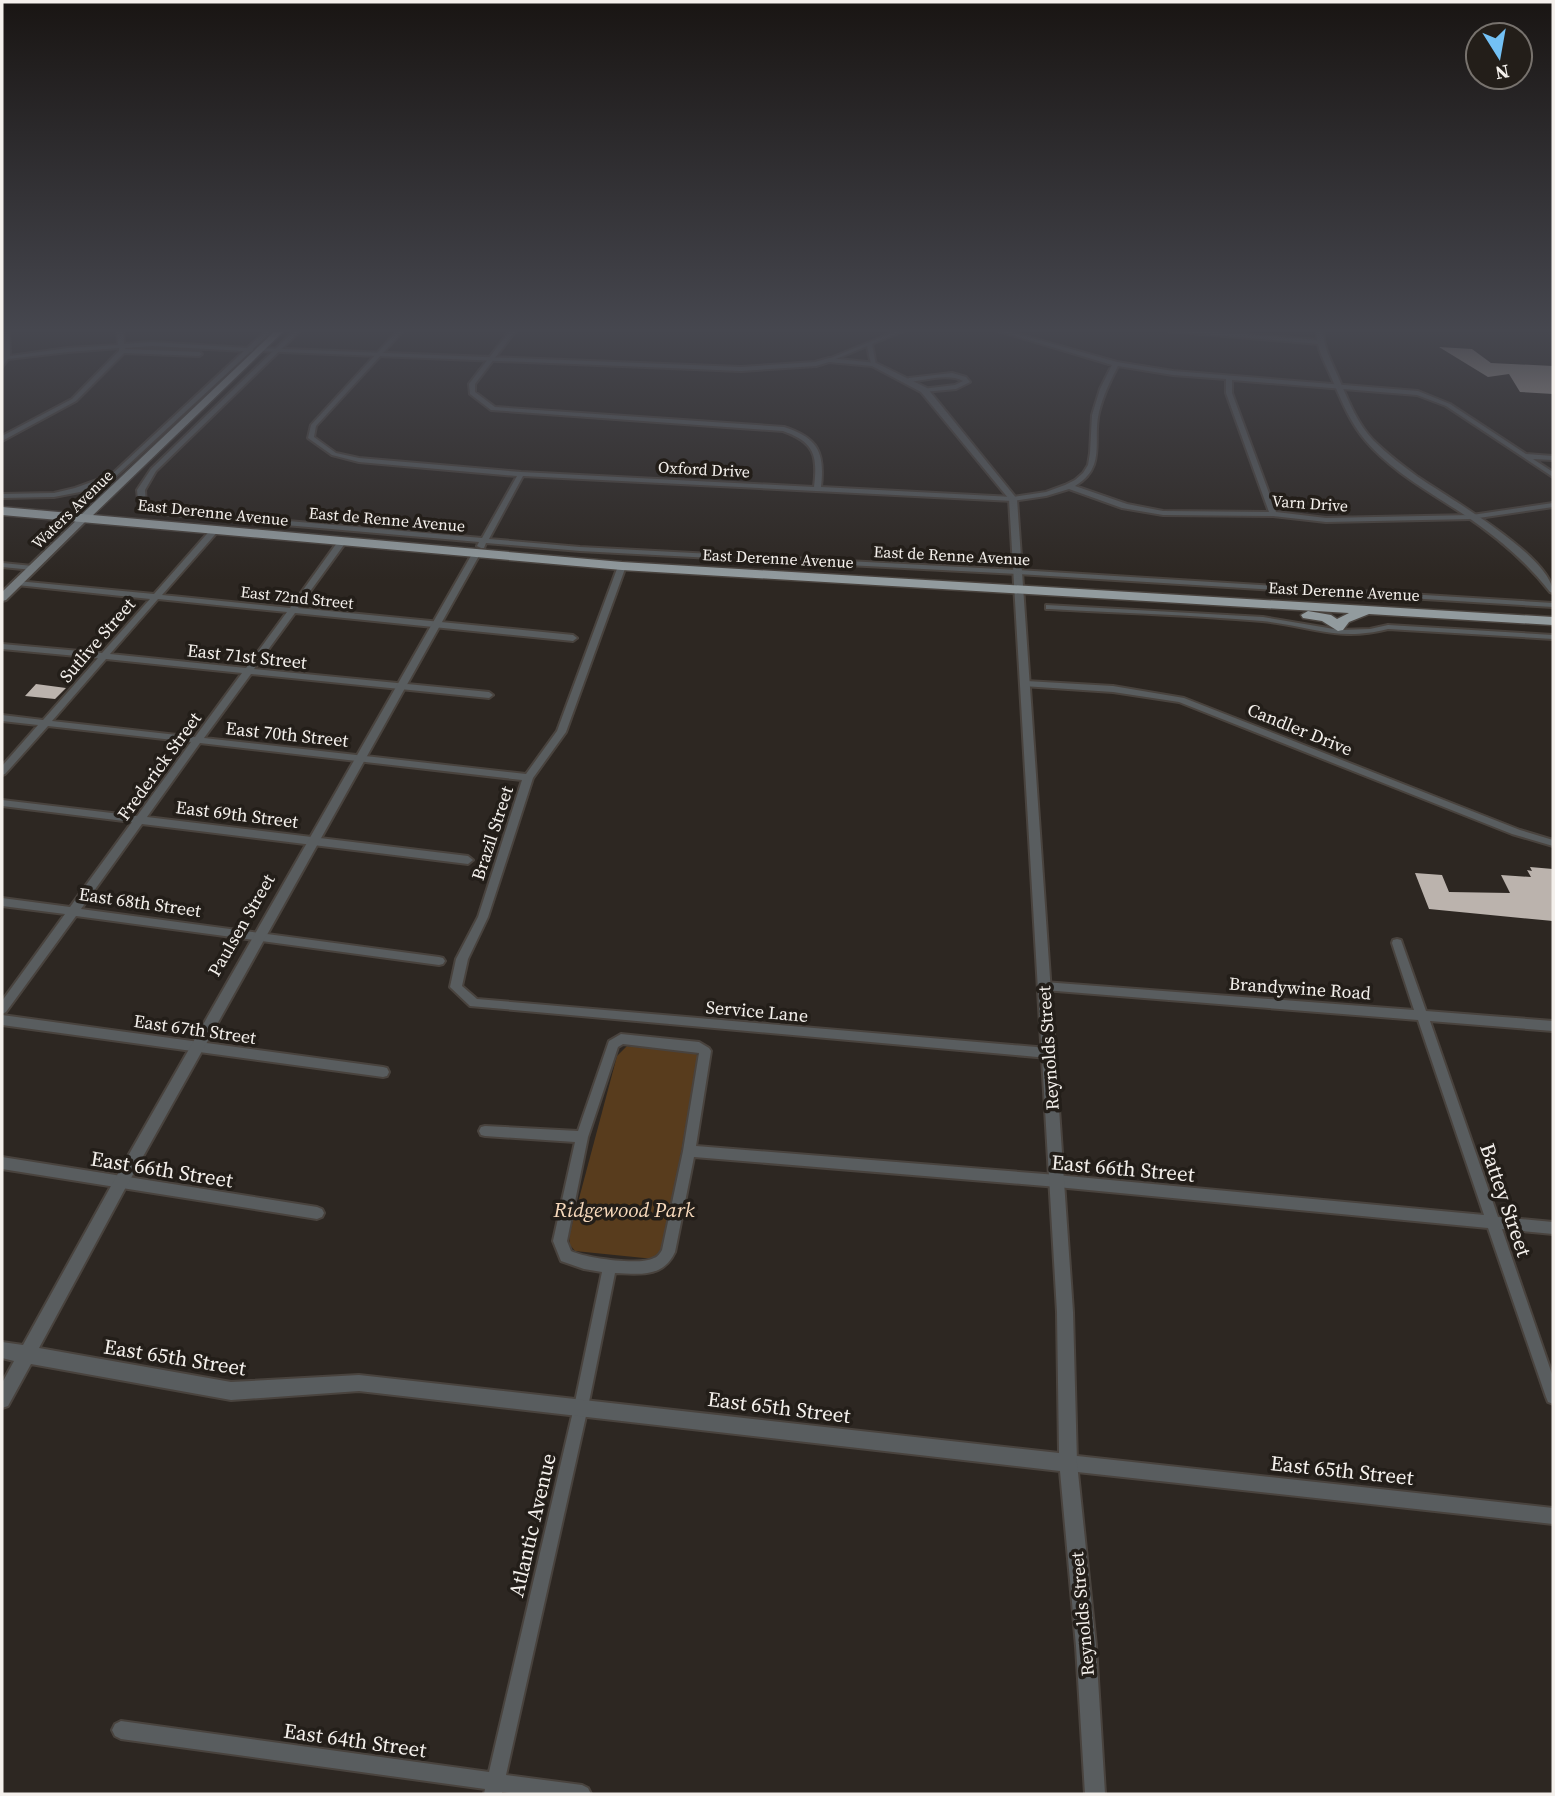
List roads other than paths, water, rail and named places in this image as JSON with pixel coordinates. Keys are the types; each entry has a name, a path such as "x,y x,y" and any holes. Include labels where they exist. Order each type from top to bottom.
{"highway":[{"name":"East Derenne Avenue","path":"2,510 622,566 1247,603 1280,613 1318,615 1338,627 1344,619 1375,610 1553,621"}],"main road":[{"name":"Waters Avenue","path":"2,598 191,413"}],"street":[{"path":"2,439 50,413"},
{"path":"2,496 34,497 77,490 113,476 184,413"},
{"name":"East de Renne Avenue","path":"213,413 153,470 141,490 142,506 150,511 483,542 1553,605"},
{"name":"Oxford Drive","path":"325,413 313,426 311,438 334,454 359,460 521,474 1013,499 1068,486"},
{"path":"548,413 784,429 804,436 813,445 819,458 817,489"},
{"path":"943,413 1013,499"},
{"path":"1068,486 1084,476 1091,464 1097,413"},
{"path":"1236,413 1273,514"},
{"path":"1353,413 1370,442 1529,561 1553,590"},
{"path":"1457,413 1553,475"},
{"path":"1525,456 1553,458"},
{"name":"Paulsen Street","path":"2,1400 121,1182 521,474"},
{"name":"Varn Drive","path":"1068,486 1125,506 1163,513 1273,514 1352,521 1472,517 1553,505"},
{"name":"Reynolds Street","path":"1013,499 1065,1312 1068,1463 1086,1646 1095,1794"},
{"name":"Sutlive Street","path":"2,772 216,529"},
{"name":"Frederick Street","path":"2,1009 342,542"},
{"path":"2,565 33,568"},
{"name":"Brazil Street","path":"466,996 456,987 462,959 483,917 528,777 561,732 622,566"},
{"name":"East 72nd Street","path":"18,583 573,638"},
{"path":"1049,607 1263,619 1340,634 1366,634 1388,627 1553,637"},
{"name":"East 71st Street","path":"2,646 489,695"},
{"name":"Candler Drive","path":"1026,684 1113,689 1181,701 1516,832 1553,843"},
{"name":"East 70th Street","path":"2,718 528,777"},
{"name":"East 69th Street","path":"2,803 468,860"},
{"name":"East 68th Street","path":"2,902 439,961"},
{"name":"Battey Street","path":"1397,943 1553,1397"},
{"name":"Brandywine Road","path":"1044,986 1553,1026"},
{"name":"Service Lane","path":"466,996 474,1003 1048,1053"},
{"name":"East 67th Street","path":"2,1020 383,1072"},
{"path":"621,1039 699,1047 705,1051 689,1151 668,1252 661,1262 651,1266 610,1266 569,1258 561,1248 560,1241 582,1138 613,1044 621,1039"},
{"path":"485,1131 582,1138"},
{"name":"East 66th Street","path":"689,1151 1056,1181 1553,1228"},
{"name":"East 66th Street","path":"2,1163 317,1213"},
{"name":"Atlantic Avenue","path":"494,1788 581,1407 610,1266"},
{"name":"East 65th Street","path":"2,1350 231,1391 359,1383 1553,1516"},
{"name":"East 64th Street","path":"121,1730 494,1788 582,1794"}],"park label":[{"name":"Ridgewood Park","path":"624,1209"}]}
